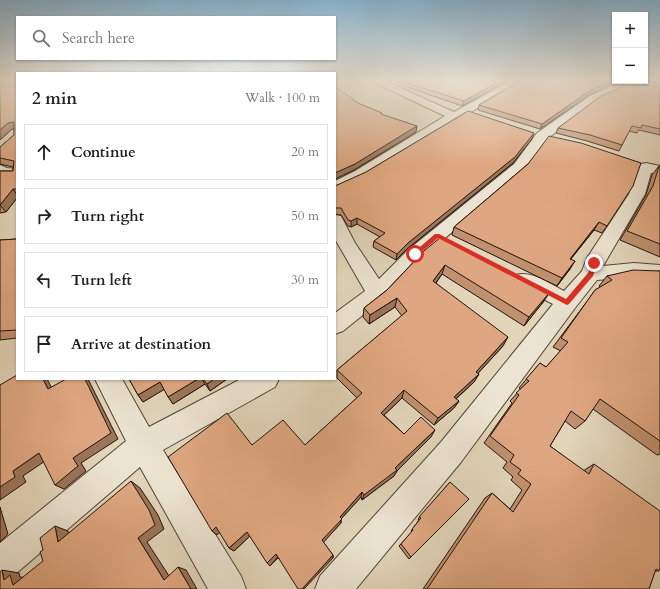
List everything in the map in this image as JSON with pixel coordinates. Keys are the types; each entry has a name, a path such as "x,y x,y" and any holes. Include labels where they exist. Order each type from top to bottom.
{"street":[{"path":"446,108 460,114 479,116"},
{"path":"336,186 360,174 470,108"},
{"path":"336,324 377,293 415,254 444,239 519,167 535,134 577,108"},
{"path":"535,134 562,141"},
{"path":"333,589 451,452 543,335 567,302 591,274 594,263 637,194 646,167"},
{"path":"0,168 3,172 16,173"},
{"path":"336,222 346,243 377,293"},
{"path":"591,274 634,270 660,272"},
{"path":"506,271 567,302"},
{"path":"109,380 144,445 228,589"},
{"path":"0,565 144,445 264,380"}],"building":[{"path":"0,108 16,108 16,189 13,189 0,205 0,171 13,171 14,161 0,158 0,147 14,135 14,122 8,123 0,130"},
{"path":"336,108 371,108 382,113 381,114 417,126 355,164 336,173"},
{"path":"491,108 564,108 542,124"},
{"path":"584,108 660,108 660,129 642,125 641,128 632,126 622,145 590,135 558,128"},
{"path":"468,111 534,133 515,157 408,243 397,254 374,241 385,233 357,218 351,221 348,220 341,208 336,208 336,186 366,172"},
{"path":"549,136 581,143 641,163 633,186 607,226 599,222 570,259 575,261 562,278 454,227 528,164"},
{"path":"659,166 660,244 627,231 653,186"},
{"path":"441,237 550,292 529,317 445,265 433,281 508,337 476,372 479,374 454,397 459,401 438,418 404,390 381,413 404,434 421,417 435,430 395,468 397,470 364,495 362,492 340,517 342,519 322,540 333,555 302,589 298,589 276,554 267,563 247,532 229,548 216,527 212,531 168,457 227,413 252,445 283,420 305,445 362,393 337,370 407,311 397,298 370,315 364,308 387,290 425,250"},
{"path":"16,239 16,330 0,331 0,240"},
{"path":"633,270 660,271 660,441 600,399 585,421 571,411 550,446 589,474 594,464 660,511 660,567 659,571 656,569 649,589 427,589 492,493 513,512 531,484 518,474 521,470 510,462 514,455 490,436 519,395 516,393 529,381 526,379 540,363 546,367 568,342 561,338 595,290 612,280 607,276"},
{"path":"16,376 16,380 44,380 48,389 64,380 85,380 111,433 73,458 78,466 55,485 39,453 13,471 15,477 0,487 0,385"},
{"path":"130,380 196,380 168,397 160,382 138,395"},
{"path":"204,380 213,380 207,384"},
{"path":"131,481 149,510 155,525 138,538 164,580 178,567 191,589 0,589 0,572 2,570 4,580 10,575 13,585 43,561 40,552 43,550 40,538 55,526 58,542"},
{"path":"450,482 469,499 411,557 401,544 421,518 419,517"}],"route":[{"path":"415,254 437,236 567,302 591,274 594,263"}]}
